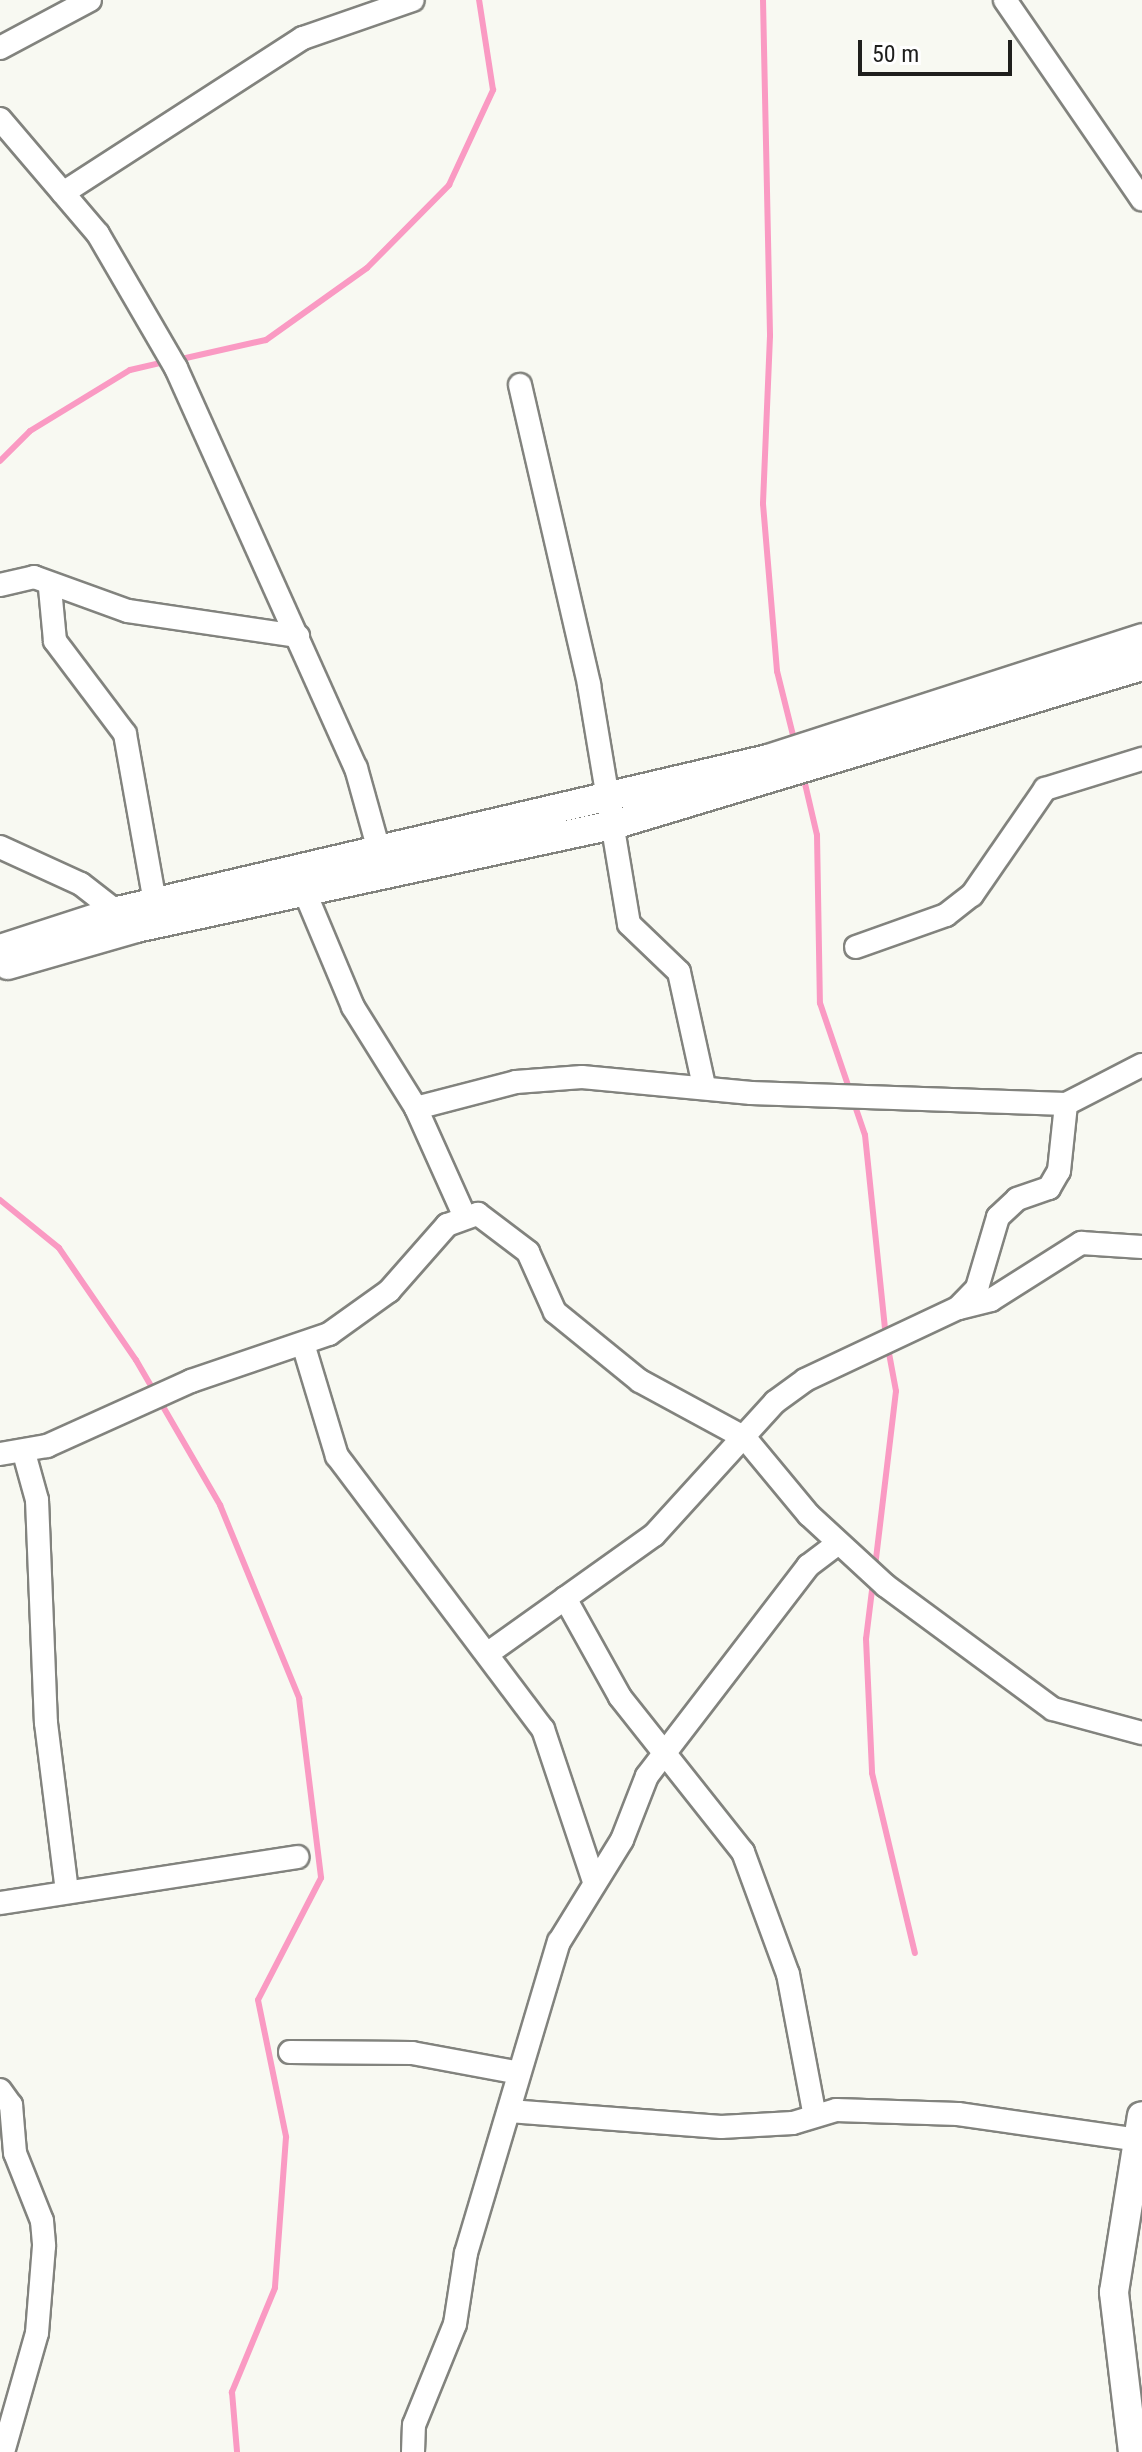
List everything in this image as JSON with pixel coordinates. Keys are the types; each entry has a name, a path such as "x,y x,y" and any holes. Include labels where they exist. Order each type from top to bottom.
{"street":[{"path":"0,48 90,0"},
{"path":"63,193 303,38 413,0"},
{"path":"1005,0 1142,199"},
{"path":"0,119 63,193 126,275 176,368 356,768 383,864"},
{"path":"520,385 544,469 608,797 629,924 679,972 704,1086"},
{"path":"0,585 34,577 50,588 128,611 298,636"},
{"path":"50,588 55,641 125,734 142,917"},
{"path":"0,968 142,917 306,895 383,864 608,797 768,759 1142,638"},
{"path":"0,949 383,864 613,825 857,758 1142,666"},
{"path":"856,947 946,915 972,895 1045,789 1142,759"},
{"path":"0,847 81,884 142,917"},
{"path":"306,895 353,1007 416,1108 464,1215"},
{"path":"416,1108 516,1082 582,1077 1066,1104 1142,1065"},
{"path":"958,1308 977,1288 998,1217 1017,1199 1049,1188 1059,1171 1066,1104"},
{"path":"0,1454 24,1453 191,1381 304,1347 389,1291 441,1231 464,1215 489,1218 528,1252 555,1312 599,1352 745,1438 837,1544 1018,1688 1053,1709 1142,1733"},
{"path":"487,1654 654,1535 745,1438 805,1380 958,1308 991,1300 1081,1243 1142,1247"},
{"path":"304,1347 337,1456 543,1729 594,1881"},
{"path":"24,1453 37,1500 46,1723 67,1891"},
{"path":"413,2452 414,2425 455,2324 466,2253 509,2111 515,2072 543,1978 662,1756 808,1566 837,1544"},
{"path":"565,1598 662,1756 703,1794 743,1852 788,1974 814,2112"},
{"path":"0,1903 297,1857"},
{"path":"290,2052 412,2053 515,2072"},
{"path":"0,2090 11,2105 15,2153 42,2221 44,2246 37,2333 17,2406 6,2421 3,2452"},
{"path":"509,2111 721,2127 793,2123 814,2112 985,2116 1140,2128 1114,2292 1133,2452"}],"waterway":[{"path":"177,360 266,340 367,268 449,185 493,90 479,0"},
{"path":"763,0 770,336 763,504 777,671 794,739"},
{"path":"0,461 30,431 130,370 166,362"},
{"path":"803,775 817,835 820,1003 865,1135 886,1337"},
{"path":"0,1200 59,1248 136,1360 220,1505 299,1698 321,1878 258,2000 286,2137 275,2288 232,2392 237,2452"},
{"path":"875,1567 896,1391 888,1348"},
{"path":"873,1582 866,1639 872,1773 915,1953"}]}
